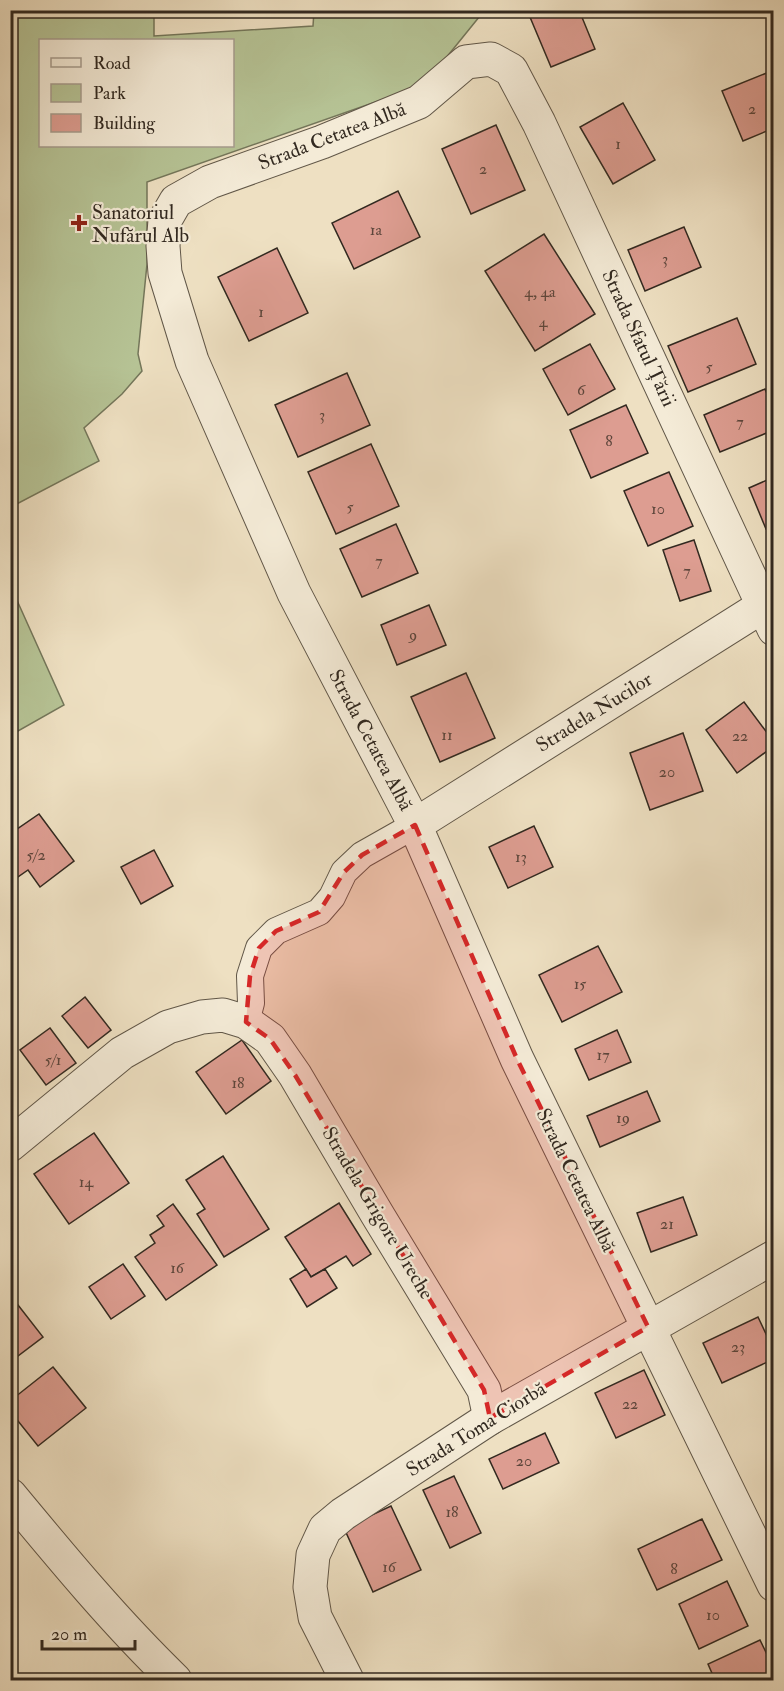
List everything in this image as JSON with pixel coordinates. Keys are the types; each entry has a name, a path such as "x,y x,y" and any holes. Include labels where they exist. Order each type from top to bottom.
{"street":[{"name":"Strada Sfatul Țării","path":"491,59 512,70 540,123 770,611"},
{"name":"Strada Cetatea Albă","path":"491,59 466,62 419,102 322,142 210,182 176,201 165,220 163,237 165,273 192,361 294,593 415,825 517,1059 774,1585"},
{"name":"Stradela Nucilor","path":"415,825 770,611"},
{"path":"10,1145 123,1053 168,1027 202,1017 223,1015 246,1022 251,1003 250,976 260,948 276,931 319,912 332,897 344,872 362,855 415,825"},
{"name":"Stradela Grigore Ureche","path":"246,1022 270,1039 295,1075 484,1389 490,1418"},
{"name":"Strada Toma Ciorbă","path":"347,1680 315,1617 310,1587 313,1555 325,1529 343,1514 490,1418 774,1257"},
{"path":"10,1495 87,1588 175,1680"}],"highlighted area":[{"path":"415,825 517,1059 648,1327 490,1418 484,1390 295,1075 270,1039 246,1022 250,976 259,948 276,931 319,912 344,872 362,855"}],"green space":[{"name":"Sanatoriul Nufărul Alb","path":"11,11 154,11 154,36 313,26 314,11 484,11 424,85 147,182 147,264 138,354 142,371 122,394 84,428 99,461 11,507"},
{"path":"11,587 64,705 10,735"}],"building":[{"path":"527,10 579,10 595,49 551,67"},
{"path":"774,70 774,128 743,141 722,91"},
{"path":"623,103 655,160 613,184 580,127"},
{"path":"496,125 525,190 471,214 442,149"},
{"path":"398,191 420,237 354,269 332,223"},
{"path":"684,227 701,267 645,291 628,250"},
{"path":"544,234 595,314 535,351 485,271"},
{"path":"277,248 308,313 249,341 218,277"},
{"path":"737,318 756,364 688,392 668,346"},
{"path":"590,344 615,389 568,415 543,369"},
{"path":"347,373 370,425 298,457 275,405"},
{"path":"765,389 774,410 774,430 720,452 704,415"},
{"path":"626,405 648,453 591,478 570,430"},
{"path":"371,444 399,506 336,534 308,472"},
{"path":"669,472 693,526 648,546 624,491"},
{"path":"774,477 774,526 766,529 749,488"},
{"path":"396,524 418,573 362,597 340,549"},
{"path":"694,540 711,591 680,601 663,550"},
{"path":"429,605 446,645 397,665 381,625"},
{"path":"466,673 495,738 440,762 411,697"},
{"path":"744,702 774,742 774,746 737,773 706,730"},
{"path":"683,733 703,791 650,810 630,753"},
{"path":"39,814 74,861 40,887 28,870 12,881 10,834"},
{"path":"534,826 553,867 508,888 489,847"},
{"path":"154,850 173,886 141,904 121,867"},
{"path":"598,946 622,992 562,1022 539,975"},
{"path":"85,997 111,1030 88,1048 62,1016"},
{"path":"50,1028 76,1063 46,1085 20,1050"},
{"path":"617,1030 631,1062 589,1080 575,1049"},
{"path":"242,1040 271,1081 226,1114 196,1072"},
{"path":"647,1091 660,1121 600,1147 587,1116"},
{"path":"94,1133 129,1183 69,1224 34,1174"},
{"path":"223,1156 269,1229 224,1257 197,1214 205,1209 186,1180"},
{"path":"683,1197 697,1235 651,1252 637,1213"},
{"path":"339,1203 371,1254 353,1266 346,1256 311,1277 285,1237"},
{"path":"173,1204 217,1265 166,1300 135,1257 155,1243 150,1235 164,1226 157,1216"},
{"path":"123,1264 145,1296 111,1319 89,1287"},
{"path":"306,1269 311,1277 325,1269 337,1288 307,1307 290,1279"},
{"path":"18,1305 43,1337 10,1362 10,1311"},
{"path":"758,1317 774,1351 774,1359 722,1383 703,1343"},
{"path":"53,1367 86,1408 38,1446 10,1411 10,1401"},
{"path":"644,1370 665,1415 616,1438 595,1393"},
{"path":"545,1433 559,1463 503,1489 489,1459"},
{"path":"454,1476 481,1533 450,1548 423,1490"},
{"path":"391,1506 421,1570 373,1592 344,1528"},
{"path":"702,1519 722,1560 657,1590 638,1549"},
{"path":"727,1581 748,1626 699,1649 679,1604"},
{"path":"760,1640 774,1669 774,1680 715,1680 708,1664"}],"place":[{"name":"Sanatoriul Nufărul Alb","path":"79,223"}]}
